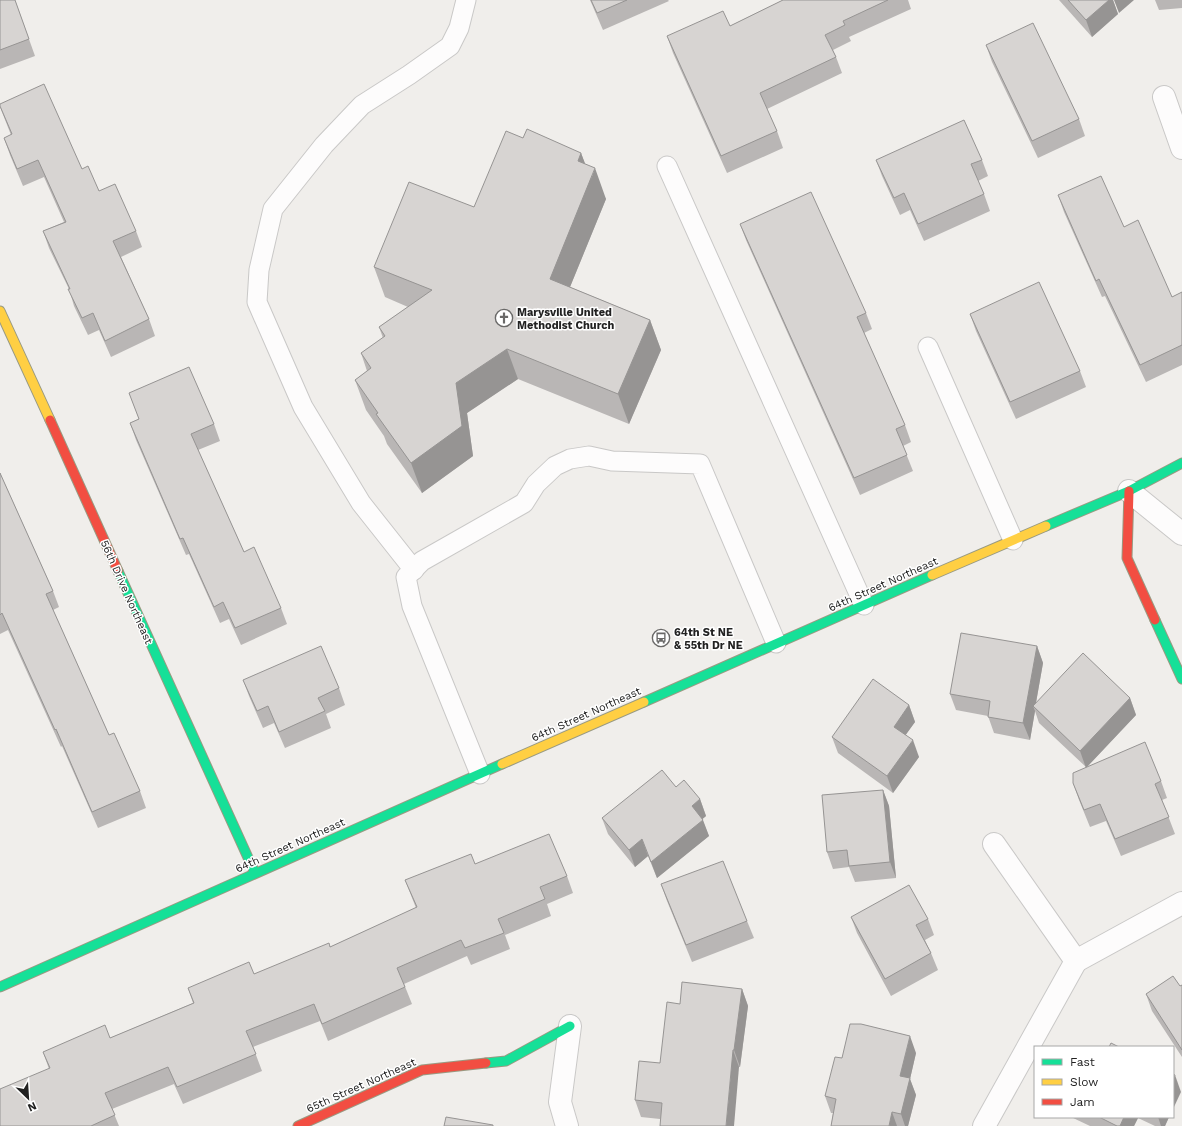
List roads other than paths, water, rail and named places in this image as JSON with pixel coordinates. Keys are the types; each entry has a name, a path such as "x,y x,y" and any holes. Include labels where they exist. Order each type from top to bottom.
{"main road":[{"name":"56th Drive Northeast","path":"0,311 255,873"},
{"name":"64th Street Northeast","path":"0,987 776,643 1129,491 1182,463"},
{"path":"1129,491 1127,558 1182,679"},
{"name":"65th Street Northeast","path":"298,1126 422,1070 506,1061 570,1026"}],"street":[{"path":"1164,98 1182,148"},
{"path":"1129,491 1182,534"},
{"path":"994,844 1076,961"},
{"path":"984,1126 1076,961 1182,903"},
{"path":"566,1126 560,1102 570,1026"}],"lane":[{"path":"414,570 361,503 303,407 257,302 259,270 273,208 324,145 362,105 409,75 450,46 459,28 466,0"},
{"path":"667,166 864,605"},
{"path":"928,347 1013,540"},
{"path":"480,774 412,606 406,577 422,562 524,503 536,484 555,466 570,459 589,456 612,461 700,464 776,643"}],"place":[{"name":"Marysville United Methodist Church","path":"504,318"},
{"name":"64th St NE & 55th Dr NE","path":"661,638"}]}
